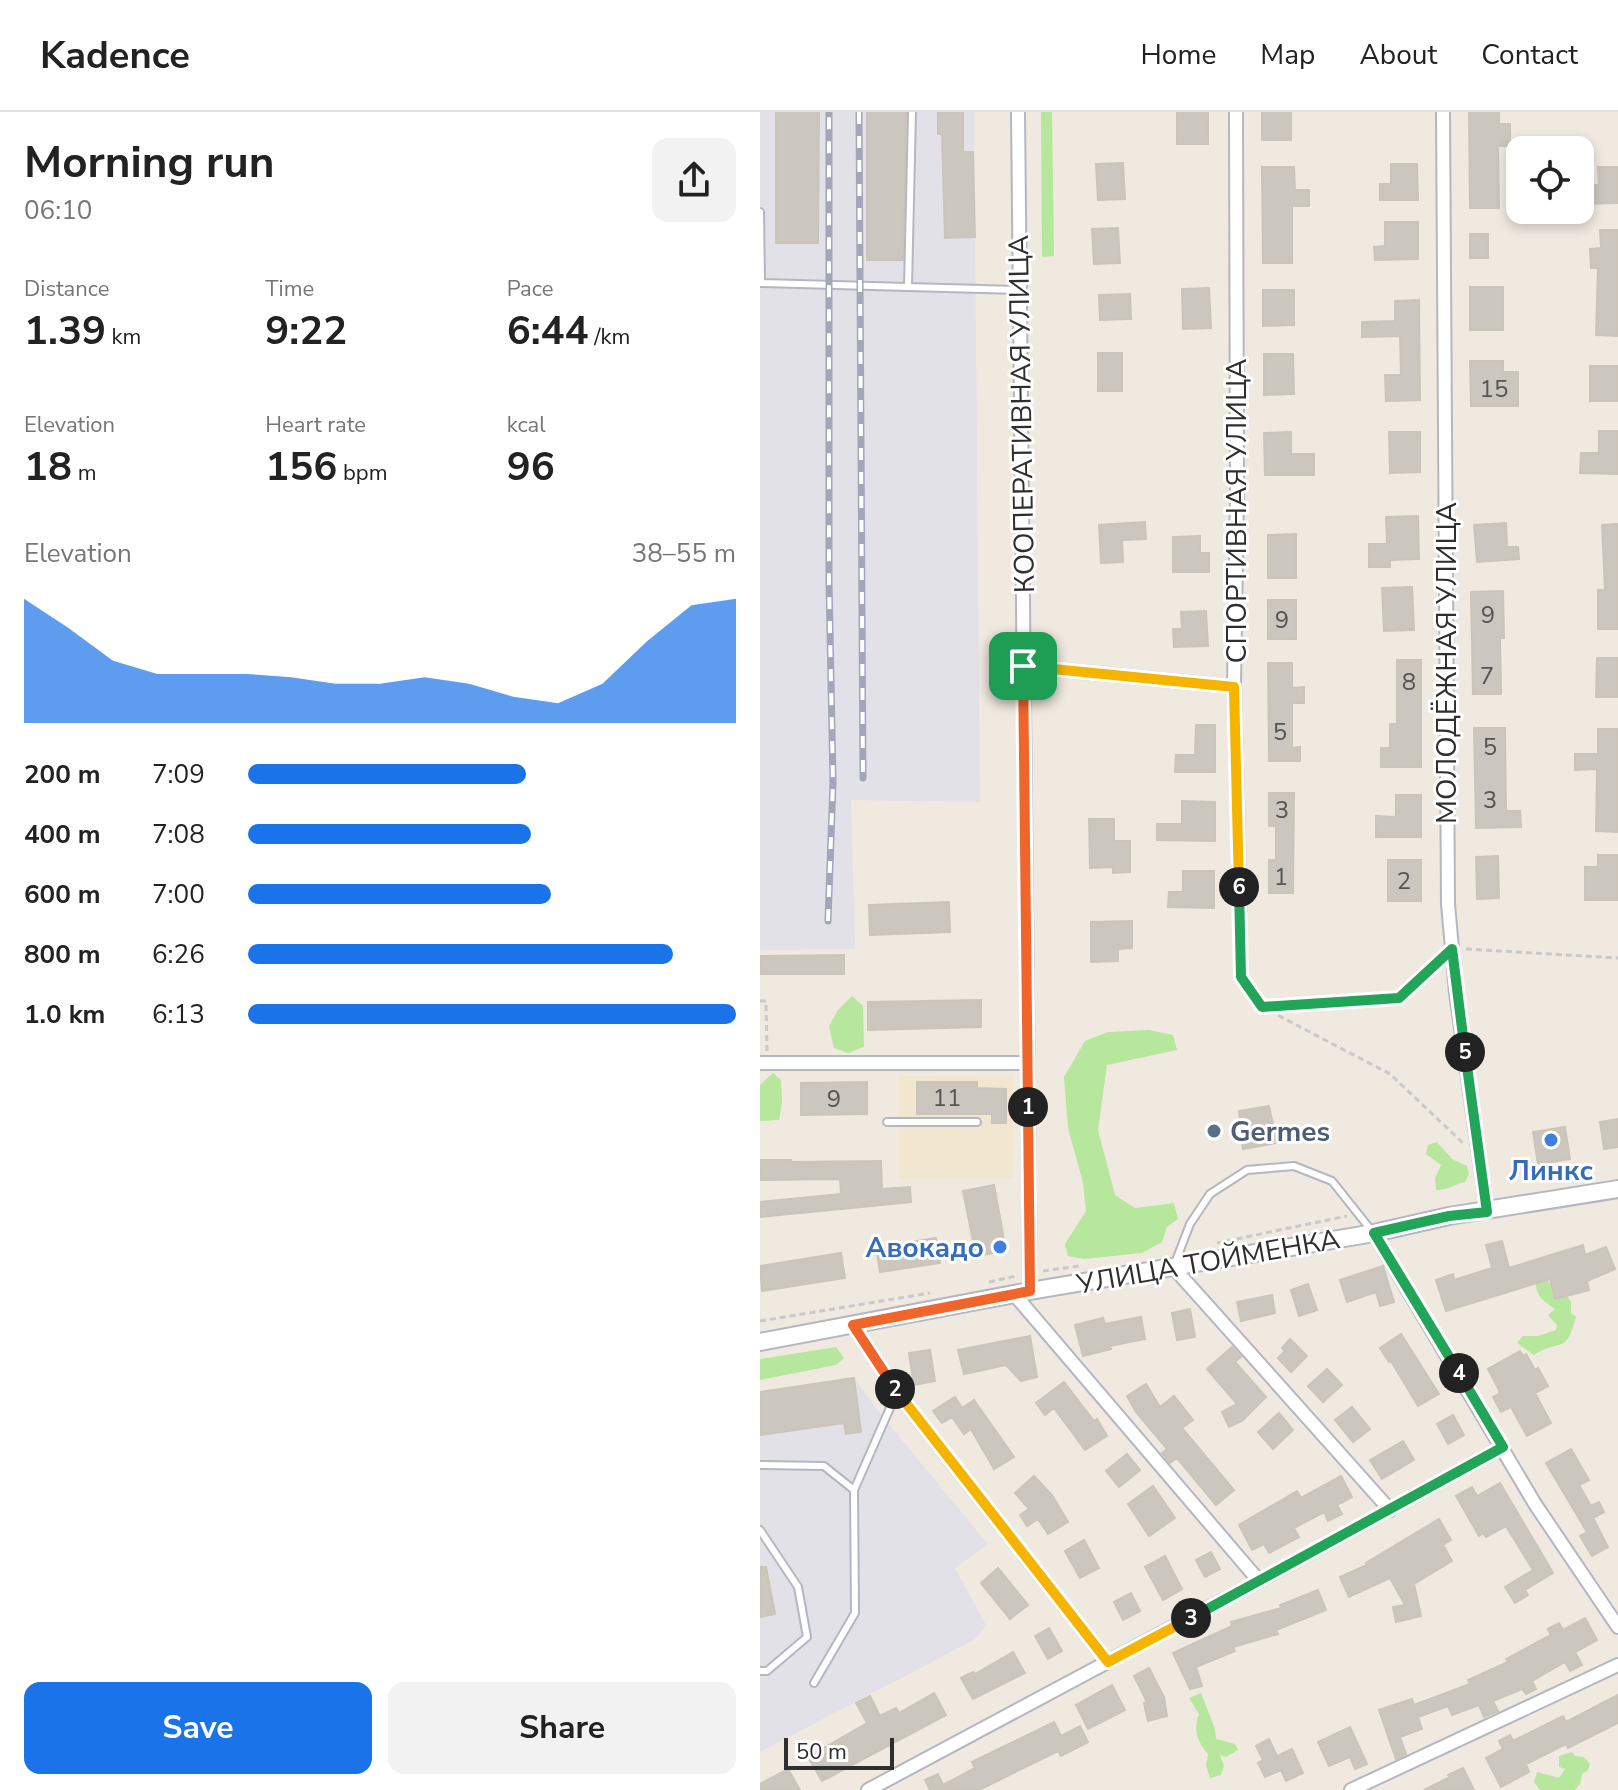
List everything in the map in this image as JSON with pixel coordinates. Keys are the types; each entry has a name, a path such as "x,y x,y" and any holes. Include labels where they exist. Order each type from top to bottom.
{"street":[{"name":"КООПЕРАТИВНАЯ УЛИЦА","path":"1018,112 1027,1063 1022,1293"},
{"name":"СПОРТИВНАЯ УЛИЦА","path":"1236,112 1234,687 1240,910"},
{"name":"МОЛОДЁЖНАЯ УЛИЦА","path":"1443,112 1448,904 1487,1212"},
{"path":"1023,666 1234,687"},
{"path":"764,1063 1027,1063"},
{"name":"УЛИЦА ТОЙМЕНКА","path":"760,1342 1022,1293 1374,1233 1449,1216 1616,1192"},
{"path":"1374,1233 1535,1504 1618,1627"},
{"path":"1173,1267 1390,1510"},
{"path":"1022,1293 1259,1581"},
{"path":"853,1325 897,1392 1108,1662"},
{"path":"868,1790 1503,1447"},
{"path":"1351,1790 1618,1665"}],"lane":[{"path":"908,287 912,112"},
{"path":"760,212 760,283 1019,290"},
{"path":"887,1122 977,1122"},
{"path":"1173,1267 1190,1224 1210,1194 1247,1170 1294,1166 1332,1181 1374,1233"},
{"path":"814,1683 855,1613 854,1490 897,1392"},
{"path":"760,1465 824,1466 854,1490"},
{"path":"760,1530 798,1587 807,1637 767,1671 760,1671"}],"path":[{"path":"1240,910 1241,977 1262,1007 1390,1074 1480,1159"},
{"path":"1262,1007 1399,998 1452,949 1618,958"},
{"path":"760,1001 766,1001 764,1063"}],"shaded area":[{"path":"760,112 974,112 980,802 851,800 855,949 760,950"},
{"path":"1013,1075 1013,1178 898,1179 898,1076"},
{"path":"854,1378 988,1544 955,1568 986,1625 974,1640 760,1752 760,1392"}],"green space":[{"path":"1041,112 1052,112 1054,256 1042,257"},
{"path":"852,996 863,1006 864,1047 848,1053 834,1048 829,1026 838,1010"},
{"path":"1149,1030 1173,1035 1177,1050 1107,1065 1098,1130 1115,1195 1135,1208 1174,1203 1178,1219 1167,1227 1162,1242 1142,1253 1084,1259 1068,1256 1065,1244 1086,1211 1083,1183 1068,1128 1064,1077 1085,1041 1108,1032"},
{"path":"773,1073 781,1080 779,1120 760,1121 760,1085"},
{"path":"1437,1142 1452,1159 1467,1166 1469,1174 1465,1182 1436,1190 1435,1178 1441,1165 1426,1154 1428,1145"},
{"path":"1546,1273 1552,1287 1565,1293 1571,1302 1571,1313 1576,1317 1566,1341 1534,1355 1517,1343 1523,1336 1538,1336 1556,1330 1557,1325 1548,1315 1555,1309 1541,1298 1536,1286 1536,1274"},
{"path":"836,1347 844,1358 836,1365 760,1380 760,1359"},
{"path":"1201,1693 1216,1739 1235,1744 1238,1750 1226,1757 1220,1755 1224,1766 1221,1775 1210,1778 1206,1766 1208,1754 1197,1735 1199,1714 1189,1698"},
{"path":"1572,1752 1575,1756 1584,1757 1590,1764 1575,1790 1540,1790 1534,1782 1537,1772 1559,1778 1565,1769 1559,1767 1559,1756"}],"building":[{"path":"776,112 819,112 818,243 776,243"},
{"path":"867,112 906,112 903,260 867,260"},
{"path":"963,112 963,152 973,152 975,237 945,238 942,134 938,134 938,113"},
{"path":"1177,112 1208,112 1208,144 1177,144"},
{"path":"1262,112 1291,112 1291,140 1262,140"},
{"path":"1469,112 1499,112 1499,124 1510,124 1510,136 1506,136 1506,146 1498,146 1499,208 1470,208"},
{"path":"1123,163 1125,199 1098,200 1096,164"},
{"path":"1391,164 1417,164 1418,200 1380,200 1380,184 1391,184"},
{"path":"1262,167 1294,167 1295,190 1309,190 1309,206 1292,206 1292,263 1263,263"},
{"path":"1598,167 1618,167 1618,203 1594,204 1594,185 1599,185"},
{"path":"1385,222 1418,222 1418,259 1375,260 1374,247 1385,246"},
{"path":"1118,228 1120,263 1094,264 1092,229"},
{"path":"1600,230 1618,230 1618,336 1596,335 1598,268 1591,268 1590,249 1601,248"},
{"path":"1470,234 1488,234 1488,258 1470,258"},
{"path":"1470,287 1503,287 1503,330 1470,330"},
{"path":"1209,288 1211,328 1183,329 1182,289"},
{"path":"1263,290 1294,290 1294,325 1263,326"},
{"path":"1130,294 1131,319 1100,320 1099,295"},
{"path":"1419,300 1420,400 1386,401 1385,375 1401,375 1400,336 1362,337 1362,322 1395,321 1395,301"},
{"path":"1098,353 1122,353 1122,391 1098,391"},
{"path":"1264,354 1293,354 1294,394 1264,395"},
{"path":"1470,361 1503,361 1503,372 1518,372 1518,406 1471,406"},
{"path":"1590,366 1618,366 1618,401 1590,401"},
{"path":"1599,431 1618,431 1618,474 1580,473 1581,453 1599,453"},
{"path":"1291,432 1291,454 1314,454 1314,475 1265,475 1264,433"},
{"path":"1389,432 1420,432 1420,472 1390,473"},
{"path":"1418,516 1419,559 1390,560 1390,567 1369,567 1369,544 1387,544 1386,517"},
{"path":"1145,522 1146,539 1122,540 1123,562 1101,563 1099,525"},
{"path":"1506,523 1507,547 1518,547 1519,559 1477,562 1474,525"},
{"path":"1618,524 1618,629 1598,629 1598,590 1605,590 1602,525"},
{"path":"1296,534 1296,578 1268,578 1268,535"},
{"path":"1200,536 1200,553 1209,553 1209,572 1173,572 1173,537"},
{"path":"1412,587 1414,630 1384,631 1382,588"},
{"path":"1503,591 1501,694 1473,694 1471,592"},
{"path":"1268,600 1296,600 1296,639 1268,639"},
{"path":"1206,611 1208,646 1174,647 1173,629 1182,629 1181,612"},
{"path":"1597,658 1618,658 1618,697 1596,697"},
{"path":"1397,660 1421,660 1421,767 1381,767 1381,748 1390,748 1390,724 1397,724"},
{"path":"1268,663 1292,663 1292,688 1304,687 1304,703 1292,703 1292,748 1300,747 1300,761 1269,761"},
{"path":"1196,725 1215,725 1215,772 1175,772 1176,755 1195,755"},
{"path":"1474,728 1505,728 1506,811 1520,811 1521,827 1476,828"},
{"path":"1598,729 1618,729 1618,832 1596,831 1597,769 1575,770 1575,754 1598,754"},
{"path":"1269,793 1294,793 1293,893 1269,893 1269,860 1276,860 1276,826 1269,826"},
{"path":"1396,795 1421,795 1421,837 1376,837 1376,816 1396,817"},
{"path":"1182,801 1215,802 1215,841 1157,840 1157,824 1182,824"},
{"path":"1089,819 1114,819 1114,841 1130,841 1130,872 1113,873 1113,867 1090,868"},
{"path":"1598,855 1618,855 1618,900 1585,900 1585,867 1598,867"},
{"path":"1498,856 1499,898 1477,899 1476,857"},
{"path":"1388,860 1421,860 1421,901 1388,901"},
{"path":"1183,871 1214,871 1214,908 1168,907 1169,892 1183,892"},
{"path":"949,902 950,932 870,935 869,905"},
{"path":"1132,921 1132,948 1118,949 1118,961 1091,962 1091,922"},
{"path":"844,955 844,974 760,974 760,956"},
{"path":"981,1000 981,1027 868,1030 868,1002"},
{"path":"867,1082 867,1114 801,1115 801,1083"},
{"path":"917,1082 977,1082 977,1088 1006,1089 1006,1123 992,1123 992,1114 917,1114"},
{"path":"1269,1106 1277,1143 1243,1149 1239,1111"},
{"path":"1618,1119 1618,1147 1604,1149 1600,1122"},
{"name":"Линкс","path":"1565,1127 1570,1159 1538,1164 1533,1132"},
{"path":"760,1160 881,1161 882,1189 910,1187 911,1202 760,1217 760,1202 841,1194 840,1179 760,1180"},
{"path":"994,1185 1006,1251 976,1256 963,1191"},
{"path":"936,1238 940,1263 880,1272 876,1248"},
{"path":"1502,1241 1509,1268 1583,1245 1585,1255 1606,1247 1615,1269 1587,1281 1589,1290 1555,1299 1550,1279 1446,1311 1436,1280 1453,1274 1454,1280 1492,1268 1486,1245"},
{"path":"841,1253 845,1278 762,1291 760,1266"},
{"path":"1383,1266 1394,1302 1380,1306 1376,1292 1347,1302 1340,1280"},
{"path":"1308,1284 1317,1310 1299,1316 1291,1290"},
{"path":"1272,1295 1275,1313 1241,1321 1237,1302"},
{"path":"1190,1309 1195,1337 1177,1340 1172,1313"},
{"path":"1141,1317 1145,1339 1110,1346 1111,1349 1083,1356 1075,1325 1103,1318 1105,1324"},
{"path":"1401,1334 1439,1394 1418,1406 1380,1348"},
{"path":"1030,1336 1037,1377 1021,1381 1006,1365 964,1374 958,1350"},
{"path":"1290,1339 1307,1356 1291,1372 1278,1358"},
{"path":"1232,1347 1241,1357 1235,1362 1266,1397 1242,1421 1229,1427 1222,1412 1237,1404 1207,1369"},
{"path":"930,1350 935,1381 914,1385 909,1353"},
{"path":"1520,1351 1523,1356 1526,1354 1535,1370 1538,1368 1548,1386 1535,1393 1551,1423 1527,1436 1511,1407 1501,1412 1493,1397 1499,1394 1499,1390 1488,1369"},
{"path":"1327,1369 1342,1385 1323,1402 1308,1386"},
{"path":"854,1378 861,1432 846,1434 844,1423 760,1435 760,1392"},
{"path":"1064,1382 1094,1421 1097,1419 1107,1436 1085,1450 1054,1408 1045,1415 1036,1403"},
{"path":"1146,1384 1160,1407 1174,1396 1193,1420 1182,1428 1234,1490 1216,1505 1177,1458 1170,1463 1162,1453 1167,1449 1136,1412 1127,1396"},
{"path":"955,1397 962,1408 974,1400 1014,1457 994,1469 971,1429 964,1434 952,1417 942,1423 933,1411"},
{"path":"1352,1407 1370,1429 1353,1442 1335,1420"},
{"path":"1279,1413 1293,1430 1273,1449 1258,1432"},
{"path":"1453,1415 1464,1435 1448,1444 1437,1424"},
{"path":"1403,1441 1414,1460 1382,1479 1370,1460"},
{"path":"1571,1449 1589,1480 1579,1485 1591,1506 1599,1502 1604,1512 1593,1518 1608,1547 1592,1556 1580,1536 1587,1532 1546,1463"},
{"path":"1127,1454 1140,1470 1119,1487 1106,1471"},
{"path":"1034,1476 1052,1495 1068,1522 1048,1534 1038,1519 1027,1526 1020,1515 1029,1509 1015,1493"},
{"path":"1341,1476 1352,1497 1337,1505 1342,1514 1328,1521 1324,1512 1294,1528 1299,1537 1269,1553 1264,1544 1252,1550 1239,1525 1297,1491 1301,1498"},
{"path":"1500,1483 1553,1573 1525,1590 1528,1595 1515,1603 1505,1587 1533,1570 1506,1526 1486,1537 1483,1533 1479,1536 1456,1496 1472,1487 1477,1496"},
{"path":"1153,1486 1175,1518 1149,1536 1128,1504"},
{"path":"1439,1519 1451,1540 1443,1545 1452,1561 1414,1584 1421,1616 1396,1622 1393,1607 1405,1605 1390,1578 1349,1597 1340,1577 1367,1565"},
{"path":"1084,1540 1099,1568 1080,1578 1065,1551"},
{"path":"1211,1552 1220,1569 1205,1577 1196,1560"},
{"path":"1165,1556 1182,1589 1163,1600 1145,1567"},
{"path":"760,1567 766,1567 775,1614 760,1617"},
{"path":"998,1568 1028,1605 1010,1619 981,1583"},
{"path":"1318,1590 1326,1610 1276,1630 1278,1634 1233,1647 1235,1651 1196,1667 1202,1686 1190,1689 1173,1653 1232,1626 1231,1622 1281,1608 1280,1605"},
{"path":"1131,1593 1140,1611 1123,1620 1114,1602"},
{"path":"1585,1618 1597,1640 1575,1652 1582,1665 1570,1671 1565,1662 1532,1681 1536,1689 1526,1694 1522,1689 1493,1701 1498,1711 1484,1717 1479,1705 1452,1715 1448,1706 1418,1717 1422,1729 1400,1737 1406,1754 1396,1759 1379,1710 1412,1699 1414,1705 1470,1684 1468,1680 1508,1662 1506,1659 1551,1635 1548,1629 1559,1623 1563,1630"},
{"path":"1049,1628 1062,1651 1048,1659 1035,1636"},
{"path":"1013,1652 1025,1673 973,1699 961,1678 973,1672 975,1674"},
{"path":"1149,1668 1164,1697 1167,1716 1148,1721 1144,1703 1147,1702 1134,1676"},
{"path":"1112,1685 1125,1710 1088,1729 1076,1705"},
{"path":"934,1693 946,1715 822,1781 808,1757 867,1723 856,1703 870,1696 880,1716 896,1708 899,1713"},
{"path":"1618,1695 1618,1723 1568,1748 1566,1744 1526,1764 1529,1772 1501,1787 1486,1758 1503,1749 1499,1741 1510,1735 1513,1741 1563,1716 1566,1722"},
{"path":"1054,1722 1061,1736 1080,1726 1088,1742 1061,1756 1058,1751 979,1790 930,1790 925,1780 938,1774 943,1785 975,1768 972,1762"},
{"path":"1350,1727 1367,1764 1355,1769 1350,1757 1329,1766 1318,1742"},
{"path":"1269,1739 1277,1756 1292,1749 1303,1773 1286,1781 1281,1770 1265,1777 1258,1763 1263,1760 1256,1746"},
{"path":"1463,1768 1474,1790 1424,1790 1450,1777 1448,1775"},
{"path":"788,1769 800,1790 760,1790 760,1784"}],"railway":[{"path":"828,921 833,782 829,581 829,112"},
{"path":"859,112 863,778"}],"place":[{"name":"Germes","path":"1214,1131"},
{"name":"Линкс","path":"1551,1140"},
{"name":"Авокадо","path":"1000,1247"}],"route":[{"path":"1023,666 1234,687 1241,977 1262,1007 1399,998 1452,949 1487,1212 1449,1216 1374,1233 1503,1447 1108,1662 897,1392 853,1325 1030,1291 1023,666"}]}
